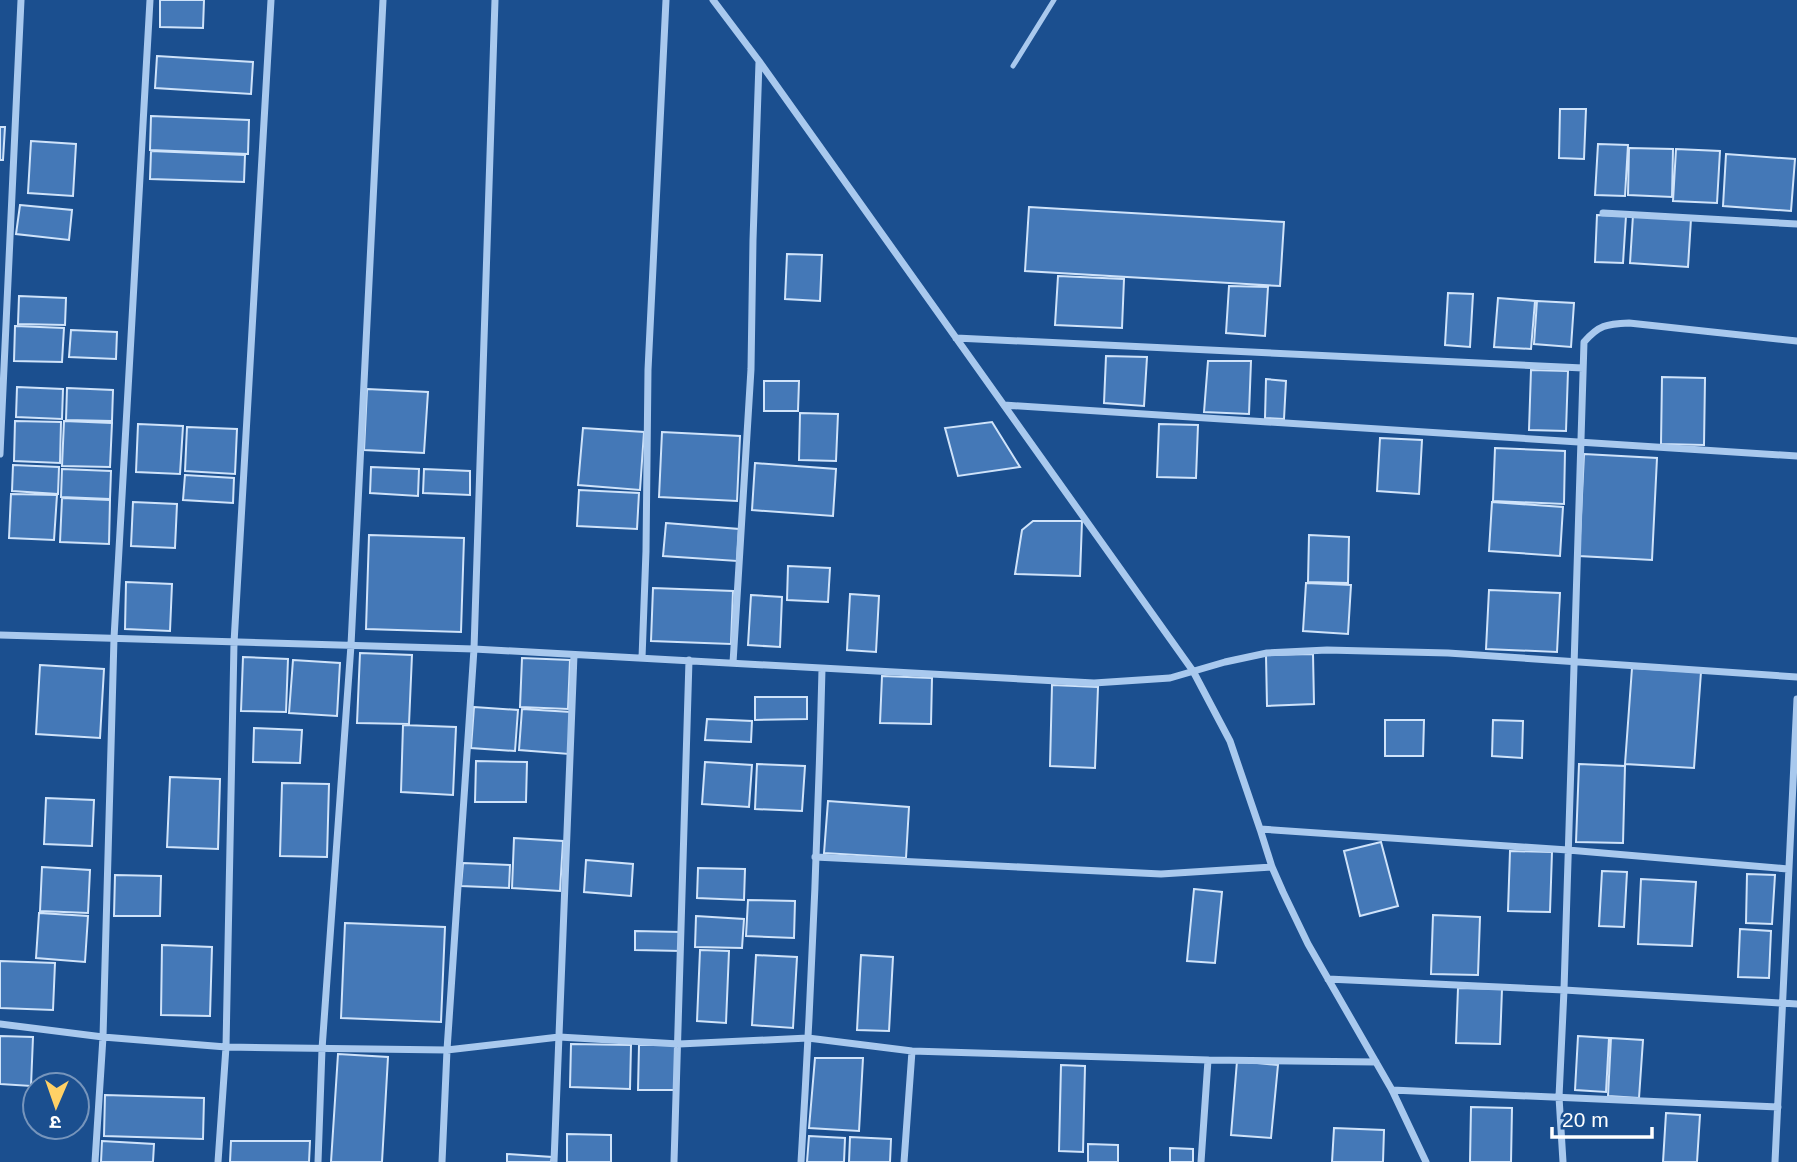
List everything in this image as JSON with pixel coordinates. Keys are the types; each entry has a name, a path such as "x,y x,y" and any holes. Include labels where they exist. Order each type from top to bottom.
{"street":[{"path":"0,454 21,0"},
{"path":"95,1162 103,1037 114,638 150,0"},
{"path":"218,1162 226,1047 234,643 271,0"},
{"path":"318,1162 322,1049 351,645 383,0"},
{"path":"442,1162 474,649 495,0"},
{"path":"642,658 648,370 666,0"},
{"path":"713,0 1193,671 1230,741 1272,867 1308,944 1392,1090 1426,1162"},
{"path":"733,663 751,369 759,61"},
{"path":"1603,213 1797,224"},
{"path":"1563,1162 1559,1097 1584,342 1595,330 1609,324 1629,323 1797,341"},
{"path":"956,338 1583,368"},
{"path":"1004,405 1797,456"},
{"path":"0,635 474,649 1094,683 1170,678 1267,653 1327,650 1448,653 1797,677"},
{"path":"554,1162 574,655"},
{"path":"674,1162 689,660"},
{"path":"801,1162 819,791 822,669"},
{"path":"1775,1162 1797,699"},
{"path":"1261,829 1568,850 1788,869"},
{"path":"815,857 1161,874 1272,867"},
{"path":"1328,979 1797,1004"},
{"path":"0,1024 103,1037 226,1047 447,1050 559,1037 679,1044 808,1038 912,1051 1376,1062"},
{"path":"904,1162 912,1051"},
{"path":"1202,1162 1208,1060"},
{"path":"1392,1090 1778,1107"}],"lane":[{"path":"1013,66 1054,0"}],"building":[{"path":"160,0 204,0 203,28 160,27"},
{"path":"157,56 253,62 251,94 155,88"},
{"path":"1560,109 1586,109 1584,159 1559,158"},
{"path":"151,116 249,120 248,154 150,150"},
{"path":"0,127 5,127 3,160 0,160"},
{"path":"31,141 76,144 73,196 28,193"},
{"path":"1598,144 1628,145 1625,196 1595,195"},
{"path":"1629,148 1673,149 1672,197 1628,195"},
{"path":"1676,149 1720,151 1717,203 1673,201"},
{"path":"151,151 245,155 244,182 150,179"},
{"path":"1726,154 1795,159 1791,211 1723,206"},
{"path":"20,205 72,210 69,240 16,234"},
{"path":"1029,207 1284,222 1280,286 1025,271"},
{"path":"1597,215 1626,216 1623,263 1595,262"},
{"path":"1633,215 1691,219 1688,267 1630,263"},
{"path":"787,254 822,255 820,301 785,299"},
{"path":"1058,276 1124,279 1122,328 1055,325"},
{"path":"1229,286 1268,287 1265,336 1226,333"},
{"path":"1448,293 1473,294 1470,347 1445,345"},
{"path":"19,296 66,298 65,325 18,324"},
{"path":"1498,298 1535,301 1531,349 1494,347"},
{"path":"1537,301 1574,303 1571,347 1534,344"},
{"path":"15,326 64,328 62,362 14,361"},
{"path":"71,330 117,332 116,359 69,357"},
{"path":"1106,356 1147,357 1144,406 1104,403"},
{"path":"1208,361 1251,361 1249,414 1204,412"},
{"path":"1531,370 1568,371 1566,431 1529,430"},
{"path":"1662,377 1705,378 1704,445 1661,444"},
{"path":"1266,379 1286,381 1284,419 1265,418"},
{"path":"764,381 799,381 798,411 764,411"},
{"path":"17,387 63,389 62,419 16,417"},
{"path":"67,388 113,390 112,421 66,420"},
{"path":"367,389 428,392 424,453 364,450"},
{"path":"800,413 838,414 836,461 799,460"},
{"path":"15,421 61,422 60,463 14,461"},
{"path":"64,421 112,423 110,467 62,466"},
{"path":"992,422 1020,467 958,476 945,428"},
{"path":"138,424 183,426 180,474 136,472"},
{"path":"1159,424 1198,425 1196,478 1157,477"},
{"path":"187,427 237,429 235,474 185,471"},
{"path":"583,428 644,432 640,490 578,485"},
{"path":"662,432 740,436 737,501 659,497"},
{"path":"1380,438 1422,440 1419,494 1377,491"},
{"path":"1495,448 1565,451 1564,504 1493,501"},
{"path":"1584,454 1657,458 1652,560 1579,556"},
{"path":"755,463 836,469 833,516 752,510"},
{"path":"13,465 59,467 58,494 12,491"},
{"path":"371,467 419,469 418,496 370,493"},
{"path":"62,469 111,471 110,499 61,497"},
{"path":"424,469 470,471 470,495 423,493"},
{"path":"185,475 234,478 233,503 183,500"},
{"path":"579,490 639,493 637,529 577,526"},
{"path":"11,494 57,495 54,540 9,538"},
{"path":"62,498 110,500 109,544 60,542"},
{"path":"133,502 177,504 175,548 131,546"},
{"path":"1492,502 1563,507 1560,556 1489,551"},
{"path":"1033,521 1082,521 1080,576 1015,574 1022,530"},
{"path":"666,523 739,529 737,561 663,556"},
{"path":"369,535 464,538 461,632 366,629"},
{"path":"1309,535 1349,537 1348,583 1308,582"},
{"path":"788,566 830,568 828,602 787,600"},
{"path":"126,582 172,584 170,631 125,629"},
{"path":"1306,583 1351,585 1348,634 1303,631"},
{"path":"653,588 733,591 731,644 651,641"},
{"path":"1489,590 1560,593 1557,652 1486,649"},
{"path":"850,594 879,596 876,652 847,650"},
{"path":"751,595 782,597 780,647 748,645"},
{"path":"360,653 412,655 409,724 357,723"},
{"path":"1313,654 1314,704 1267,706 1266,655"},
{"path":"243,657 288,659 286,712 241,711"},
{"path":"522,658 570,660 568,709 520,707"},
{"path":"293,660 340,663 337,716 289,713"},
{"path":"40,665 104,669 100,738 36,734"},
{"path":"1632,668 1701,672 1694,768 1625,764"},
{"path":"882,676 932,678 931,724 880,723"},
{"path":"1052,685 1098,687 1095,768 1050,766"},
{"path":"755,697 807,697 807,719 755,720"},
{"path":"474,707 518,710 515,751 471,748"},
{"path":"522,709 571,712 569,754 519,750"},
{"path":"707,719 752,721 751,742 705,740"},
{"path":"1385,720 1424,720 1423,756 1385,756"},
{"path":"1493,720 1523,721 1522,758 1492,756"},
{"path":"403,725 456,727 453,795 401,792"},
{"path":"254,728 302,730 300,763 253,762"},
{"path":"476,761 527,762 526,802 475,802"},
{"path":"705,762 752,765 749,807 702,804"},
{"path":"757,764 805,766 802,811 755,809"},
{"path":"1579,764 1625,766 1623,843 1576,842"},
{"path":"170,777 220,779 218,849 167,847"},
{"path":"282,783 329,784 327,857 280,856"},
{"path":"46,798 94,800 92,846 44,844"},
{"path":"828,801 909,807 906,858 824,853"},
{"path":"514,838 563,841 560,891 512,888"},
{"path":"1381,842 1398,906 1360,916 1344,851"},
{"path":"1510,851 1552,852 1550,912 1508,911"},
{"path":"586,860 633,864 631,896 584,892"},
{"path":"463,863 510,865 509,888 461,886"},
{"path":"42,867 90,870 88,913 40,911"},
{"path":"698,868 745,869 744,900 697,898"},
{"path":"1602,871 1627,872 1624,927 1599,926"},
{"path":"1747,874 1775,875 1772,924 1746,923"},
{"path":"115,875 161,876 160,916 114,916"},
{"path":"1641,879 1696,882 1692,946 1638,944"},
{"path":"1194,889 1222,892 1215,963 1187,961"},
{"path":"748,900 795,901 794,938 746,936"},
{"path":"39,913 88,916 85,962 36,958"},
{"path":"1433,915 1480,917 1478,975 1431,974"},
{"path":"696,916 744,919 742,948 695,947"},
{"path":"345,923 445,927 441,1022 341,1018"},
{"path":"1740,929 1771,931 1769,978 1738,977"},
{"path":"635,931 681,932 681,951 635,950"},
{"path":"162,945 212,947 210,1016 161,1015"},
{"path":"700,950 729,951 726,1023 697,1021"},
{"path":"756,955 797,957 793,1028 752,1025"},
{"path":"861,955 893,957 889,1031 857,1030"},
{"path":"0,961 55,963 53,1010 0,1008"},
{"path":"1458,988 1502,989 1500,1044 1456,1043"},
{"path":"0,1036 33,1037 32,1071 21,1071 21,1085 0,1084"},
{"path":"1578,1036 1609,1038 1606,1092 1575,1090"},
{"path":"1611,1038 1643,1040 1639,1098 1608,1096"},
{"path":"571,1044 631,1045 630,1089 570,1087"},
{"path":"639,1045 676,1045 676,1090 638,1090"},
{"path":"338,1054 388,1057 382,1162 331,1162"},
{"path":"815,1058 863,1058 859,1131 809,1128"},
{"path":"1237,1061 1278,1065 1271,1138 1231,1135"},
{"path":"1061,1065 1085,1066 1083,1152 1059,1151"},
{"path":"105,1095 204,1098 203,1139 104,1136"},
{"path":"1471,1107 1512,1108 1511,1162 1470,1162"},
{"path":"1666,1113 1700,1115 1697,1162 1663,1162"},
{"path":"1334,1128 1384,1130 1383,1162 1332,1162"},
{"path":"567,1134 611,1135 611,1162 567,1162"},
{"path":"809,1136 845,1138 844,1162 807,1162"},
{"path":"850,1137 891,1139 890,1162 849,1162"},
{"path":"102,1141 154,1144 153,1162 101,1162"},
{"path":"231,1141 310,1141 309,1162 230,1162"},
{"path":"1088,1144 1118,1145 1118,1162 1088,1162"},
{"path":"1170,1148 1193,1149 1193,1162 1170,1162"},
{"path":"507,1154 552,1157 551,1162 507,1162"}]}
